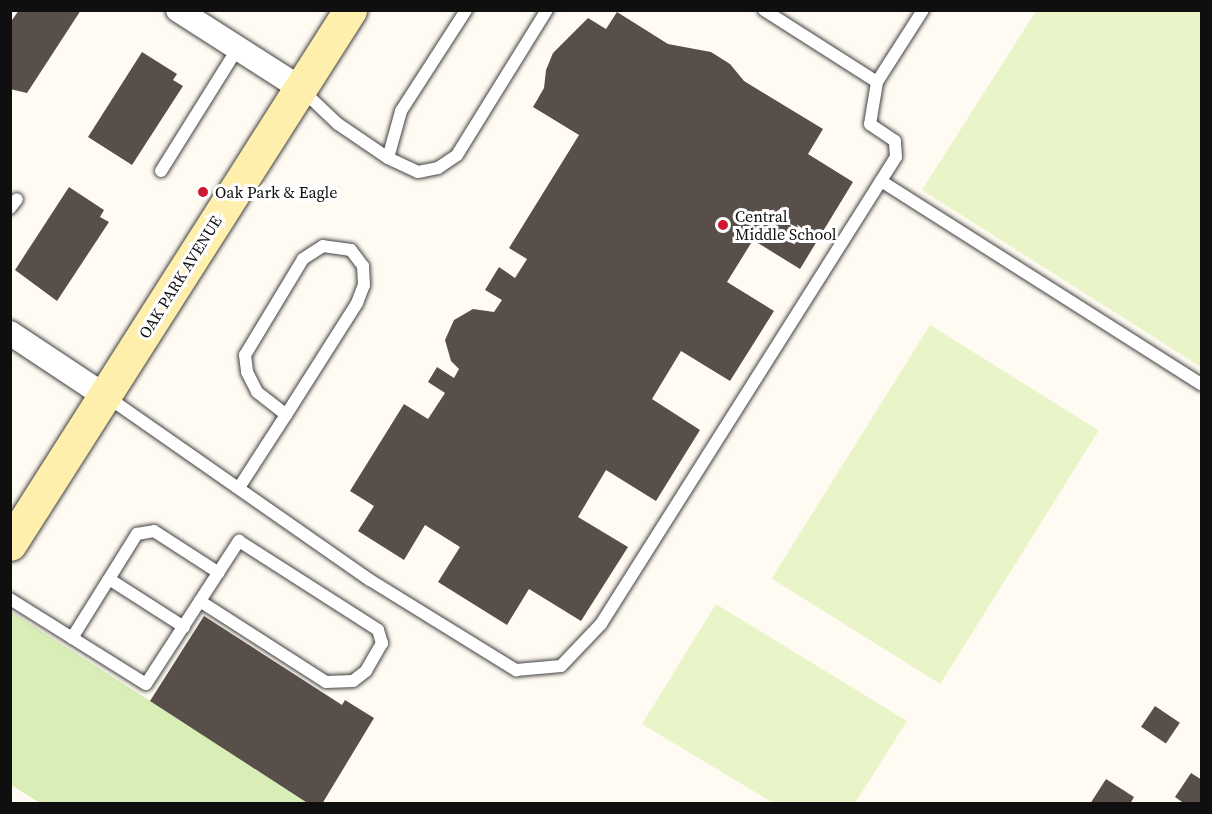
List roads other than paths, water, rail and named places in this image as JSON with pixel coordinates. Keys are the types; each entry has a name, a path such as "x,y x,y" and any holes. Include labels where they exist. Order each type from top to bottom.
{"street":[{"path":"178,10 300,88"},
{"name":"OAK PARK AVENUE","path":"10,544 350,10"},
{"path":"10,333 105,396"}],"lane":[{"path":"388,158 401,111 466,10"},
{"path":"300,88 338,124 388,158 418,172 438,168 457,155 547,10"},
{"path":"764,10 877,82"},
{"path":"105,396 240,486 370,580 516,670 561,666 601,624 896,157 895,141 870,124 877,82 923,10"},
{"path":"161,171 238,48"},
{"path":"881,181 1202,385"},
{"path":"240,486 286,415 357,303 364,285 363,266 351,250 324,246 303,259 245,355 247,372 257,392 286,415"},
{"path":"72,638 137,534 154,531 219,573"},
{"path":"10,599 146,684 239,541 378,630 382,643 366,671 352,681 327,682 200,601"},
{"path":"109,579 184,627"}],"place":[{"name":"Oak Park & Eagle","path":"203,192"},
{"name":"Central Middle School","path":"723,225"}]}
